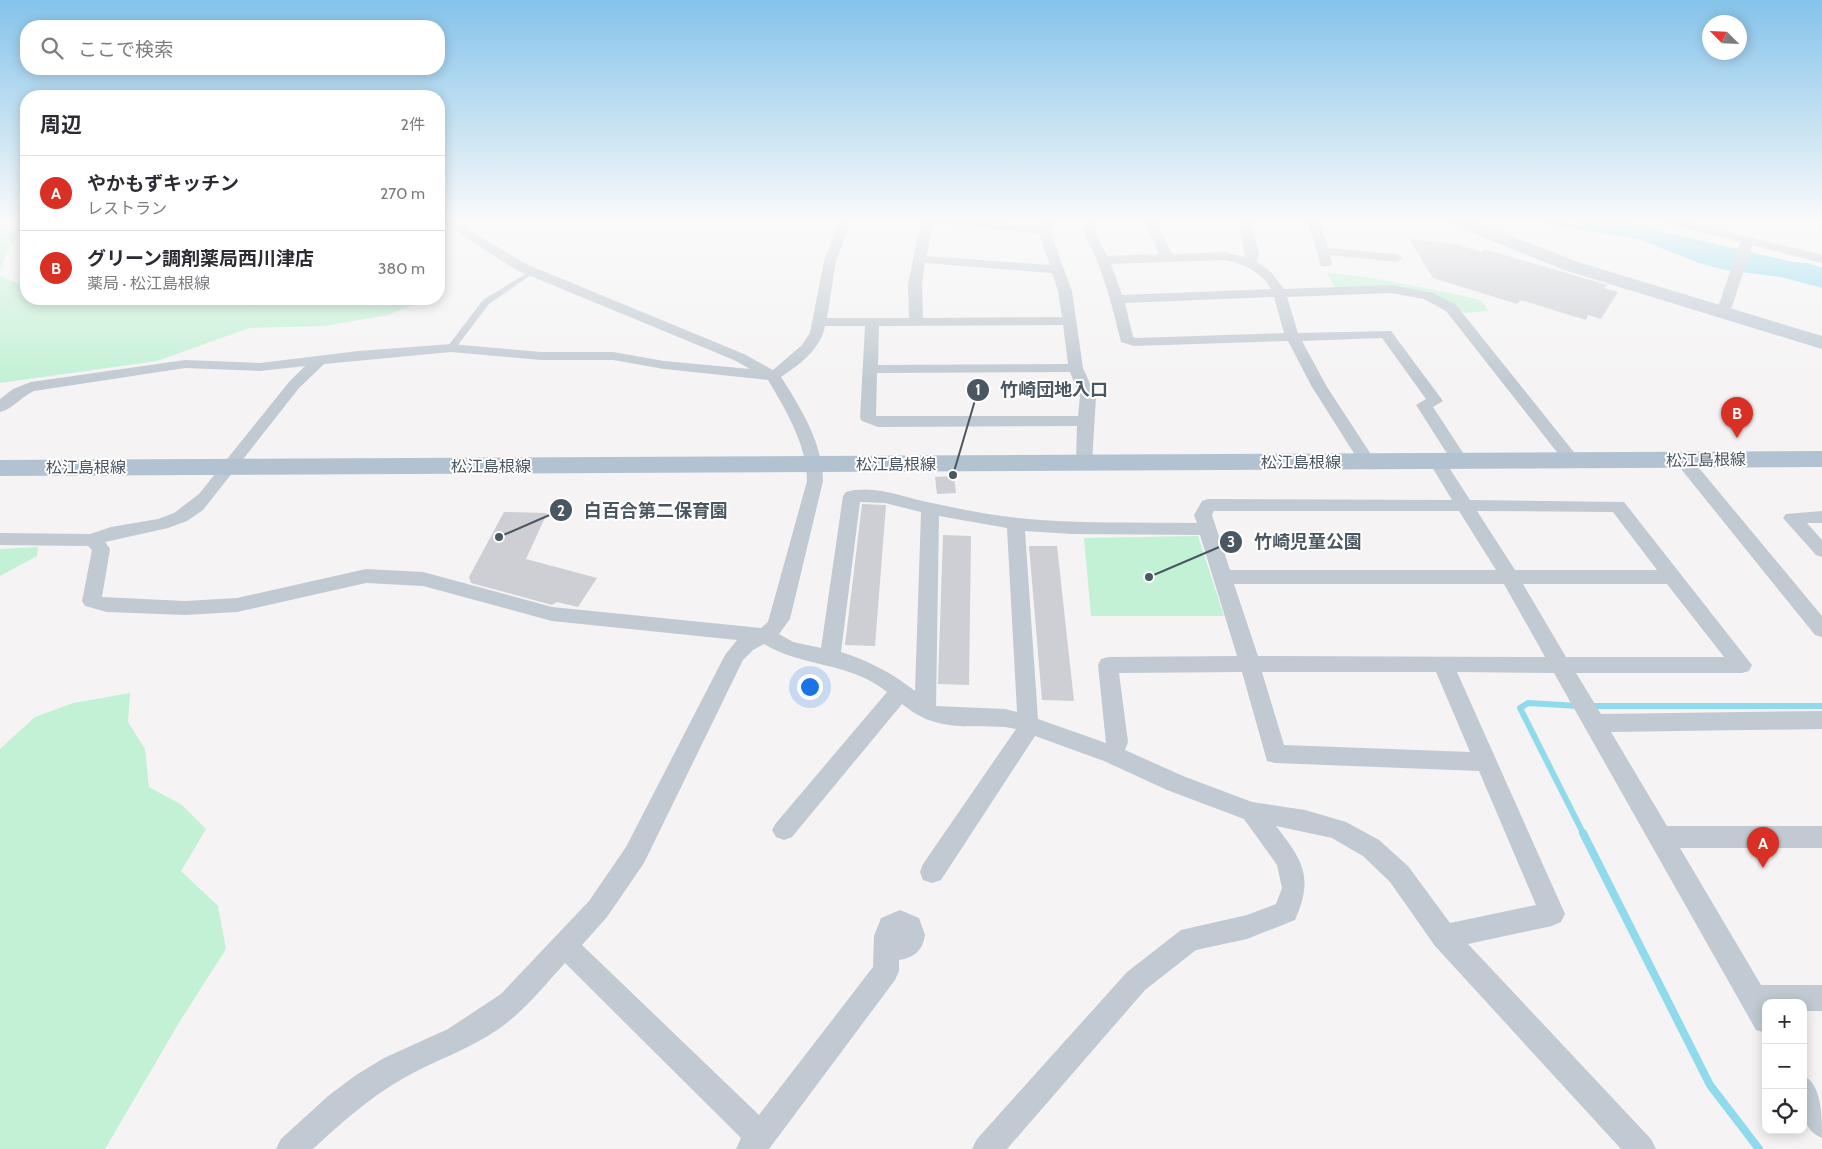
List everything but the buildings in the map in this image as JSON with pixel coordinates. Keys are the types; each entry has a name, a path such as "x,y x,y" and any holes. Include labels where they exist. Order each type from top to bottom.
{"main road":[{"name":"松江島根線","path":"0,468 1822,459"}],"street":[{"path":"291,1149 338,1106 366,1085 394,1068 458,1039 491,1018 510,1003 564,946 598,909 635,855 739,649 752,641 766,636 780,619 815,481 815,464 808,442 773,376 739,357 538,275"},
{"path":"0,407 18,392 31,387 178,364 260,367 400,351 450,348 502,351 541,356 613,356 664,365 773,376 791,364 808,348 817,333 828,275"},
{"path":"916,322 917,275"},
{"path":"1060,275 1065,291 1076,368 1088,397 1084,421 1084,463"},
{"path":"1108,275 1117,299 1126,339 1134,342 1386,334 1435,401 1424,405 1461,462"},
{"path":"1264,275 1272,280 1293,338 1309,370 1368,462"},
{"path":"1599,275 1822,343"},
{"path":"1723,313 1737,276"},
{"path":"1117,299 1391,290 1428,296 1451,308 1573,461"},
{"path":"819,322 1069,321"},
{"path":"872,322 868,418 878,422 1084,421"},
{"path":"0,539 94,540 104,534 154,527 183,517 199,505 294,385 318,360"},
{"path":"870,369 1076,368"},
{"path":"1683,460 1822,630"},
{"path":"1437,462 1509,576 1596,723 1760,1009 1822,998"},
{"path":"830,658 852,496 885,497 930,509 1016,524 1072,528 1207,529"},
{"path":"1112,754 1116,742 1108,665 1250,664 1444,666 1561,664 1742,665 1618,506 1208,505 1203,515 1250,664 1275,754 1486,762"},
{"path":"925,711 930,509"},
{"path":"1822,517 1792,518 1822,551"},
{"path":"932,872 1025,734 1028,724 1016,524"},
{"path":"94,540 101,549 92,601 107,605 185,608 237,605 366,576 414,578 552,614 766,636 788,649 852,663 866,669 925,711 949,718 1005,718 1028,724 1112,754 1175,783 1252,812 1305,820 1338,829 1371,848 1399,874 1444,937 1641,1149"},
{"path":"1222,577 1672,577"},
{"path":"1444,666 1552,914 1444,937"},
{"path":"784,830 900,692"},
{"path":"1596,723 1822,720"},
{"path":"987,1149 1136,981 1190,939 1247,927 1286,912 1294,888 1288,861 1252,812"},
{"path":"1661,837 1822,837"},
{"path":"564,946 756,1143 886,971 887,936"},
{"path":"1807,1096 1822,1123"}],"lane":[{"path":"450,348 486,302 528,275"}],"green space":[{"path":"1328,275 1385,280 1481,300 1489,311 1464,313 1435,295 1403,288 1335,288"},
{"path":"0,276 20,283 20,305 412,305 388,315 324,326 249,328 157,361 0,383"},
{"path":"1198,536 1224,616 1091,616 1084,538"},
{"path":"38,547 37,556 0,576 0,549"},
{"path":"130,693 128,722 145,749 149,787 182,805 206,829 181,871 218,906 226,949 180,1021 105,1149 0,1149 0,749 35,717 73,703"}],"water":[{"path":"1762,275 1822,275 1822,288 1781,277"}],"waterway":[{"path":"1579,706 1528,703 1520,708 1584,835"},
{"path":"1588,706 1822,706"},
{"path":"1583,833 1710,1085 1759,1149"}],"place":[{"name":"グリーン調剤薬局西川津店","path":"1737,438"},
{"name":"竹崎団地入口","path":"953,475"},
{"name":"白百合第二保育園","path":"499,537"},
{"name":"竹崎児童公園","path":"1149,577"},
{"name":"やかもずキッチン","path":"1763,868"}]}
